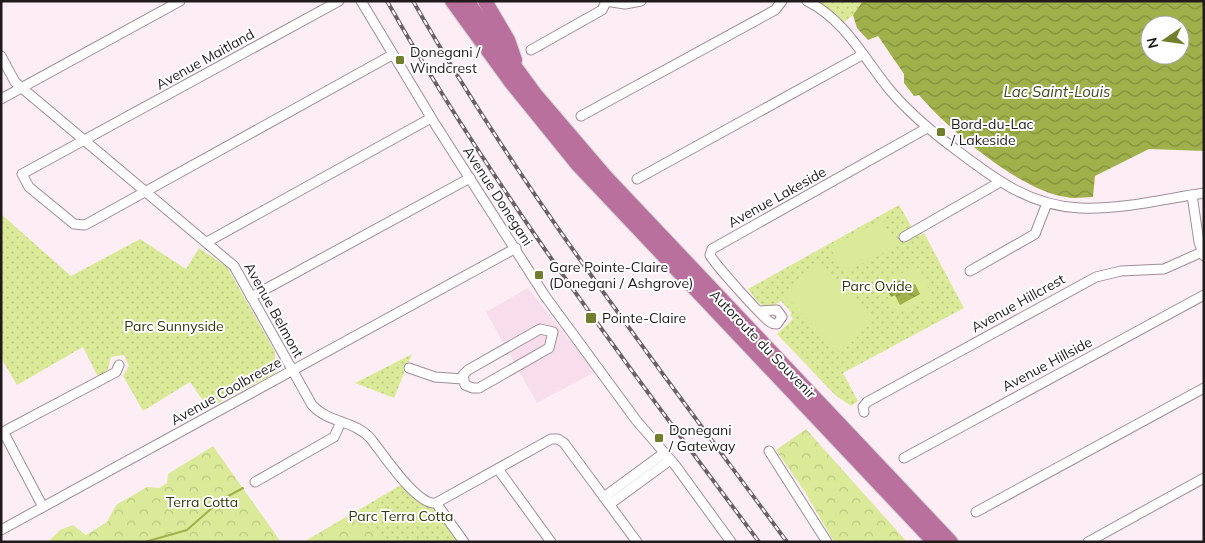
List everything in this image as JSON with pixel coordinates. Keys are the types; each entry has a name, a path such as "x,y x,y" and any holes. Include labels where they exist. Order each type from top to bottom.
{"highway":[{"name":"Autoroute du Souvenir","path":"452,1 510,81 578,165 934,542"},
{"name":"Autoroute du Souvenir","path":"467,1 519,72 606,177 951,542"},
{"path":"484,1 508,40 519,72"}],"street":[{"path":"1,99 180,1"},
{"name":"Avenue Maitland","path":"145,191 85,225 79,226 29,187 22,174 339,1"},
{"name":"Avenue Donegani","path":"361,1 431,118 516,248 539,287 636,420 667,456 731,542"},
{"path":"531,50 602,10 606,2 625,4 641,1"},
{"path":"581,116 775,10 782,1"},
{"path":"807,1 839,25 904,107 927,128 1000,182 1023,195 1047,203 1073,208 1097,208 1204,193"},
{"path":"145,191 392,55"},
{"path":"638,180 862,55"},
{"name":"Avenue Belmont","path":"1,56 16,82 22,88 234,266 312,405 319,413 361,428 418,496 431,503 436,503 464,542"},
{"path":"207,242 431,118"},
{"name":"Avenue Lakeside","path":"759,311 713,261 710,255 712,249 927,128"},
{"path":"252,297 470,178"},
{"path":"904,237 1000,182"},
{"path":"1192,195 1203,254"},
{"path":"970,271 1034,234 1047,203"},
{"name":"Avenue Coolbreeze","path":"1,530 516,248"},
{"name":"Avenue Hillcrest","path":"864,412 863,407 867,402 1096,277 1121,271 1164,269 1203,254"},
{"name":"Avenue Hillside","path":"904,458 1204,295"},
{"path":"463,379 468,387 479,388 549,348 553,332 566,323"},
{"path":"463,379 468,370 540,329 553,332"},
{"path":"43,507 1,433 116,372 119,365"},
{"path":"409,368 435,377 463,379"},
{"path":"976,512 1204,388"},
{"path":"255,482 334,437 341,422"},
{"path":"436,503 551,439 558,439 564,442 638,542"},
{"path":"769,451 827,542"},
{"path":"607,501 667,456"},
{"path":"498,469 551,542"},
{"path":"1088,542 1204,478"}],"shaded area":[{"path":"528,288 595,372 537,403 486,312"}],"green space":[{"path":"817,1 863,1 853,15 843,23"},
{"name":"Parc Ovide","path":"899,205 917,236 924,233 964,308 843,373 858,401 851,406 835,395 777,334 793,319 790,315 792,313 781,301 771,307 763,305 757,301 748,289"},
{"name":"Parc Sunnyside","path":"1,214 71,276 140,239 186,269 199,248 227,267 275,352 276,373 208,408 190,382 143,411 123,376 129,366 124,355 111,357 108,369 98,377 83,347 17,385 1,358"},
{"path":"882,220 896,246 844,273 830,247"},
{"path":"915,264 935,300 925,305 923,300 897,314 881,285 910,269 909,267"},
{"path":"818,265 873,321 841,353 786,297"},
{"path":"412,354 394,398 355,383"},
{"path":"806,429 907,542 834,542 805,492 776,450"},
{"name":"Terra Cotta","path":"213,446 281,542 48,542 60,530 73,525 86,535 107,522 116,505 147,487 159,488 167,483 168,474"},
{"name":"Parc Terra Cotta","path":"406,482 431,503 465,542 304,542"},
{"path":"351,514 385,542 304,542"}],"water":[{"name":"Lac Saint-Louis","path":"863,1 1204,1 1204,151 1149,149 1095,176 1093,197 1069,198 1047,192 1007,171 966,141 919,95 914,96 904,83 904,74 878,36 868,40 857,28 853,15"},
{"path":"900,280 905,289 915,284 920,294 900,305 895,295 891,297 886,287"}],"waterway":[{"path":"145,542 187,530 221,500 243,488"}],"railway":[{"path":"387,1 472,141 564,277 759,542"},
{"path":"413,1 499,141 592,277 787,542"}],"place":[{"name":"Donegani / Windcrest","path":"400,60"},
{"name":"Bord-du-Lac / Lakeside","path":"941,132"},
{"name":"Gare Pointe-Claire (Donegani / Ashgrove)","path":"539,275"},
{"name":"Pointe-Claire","path":"591,318"},
{"name":"Donegani / Gateway","path":"659,438"}]}
